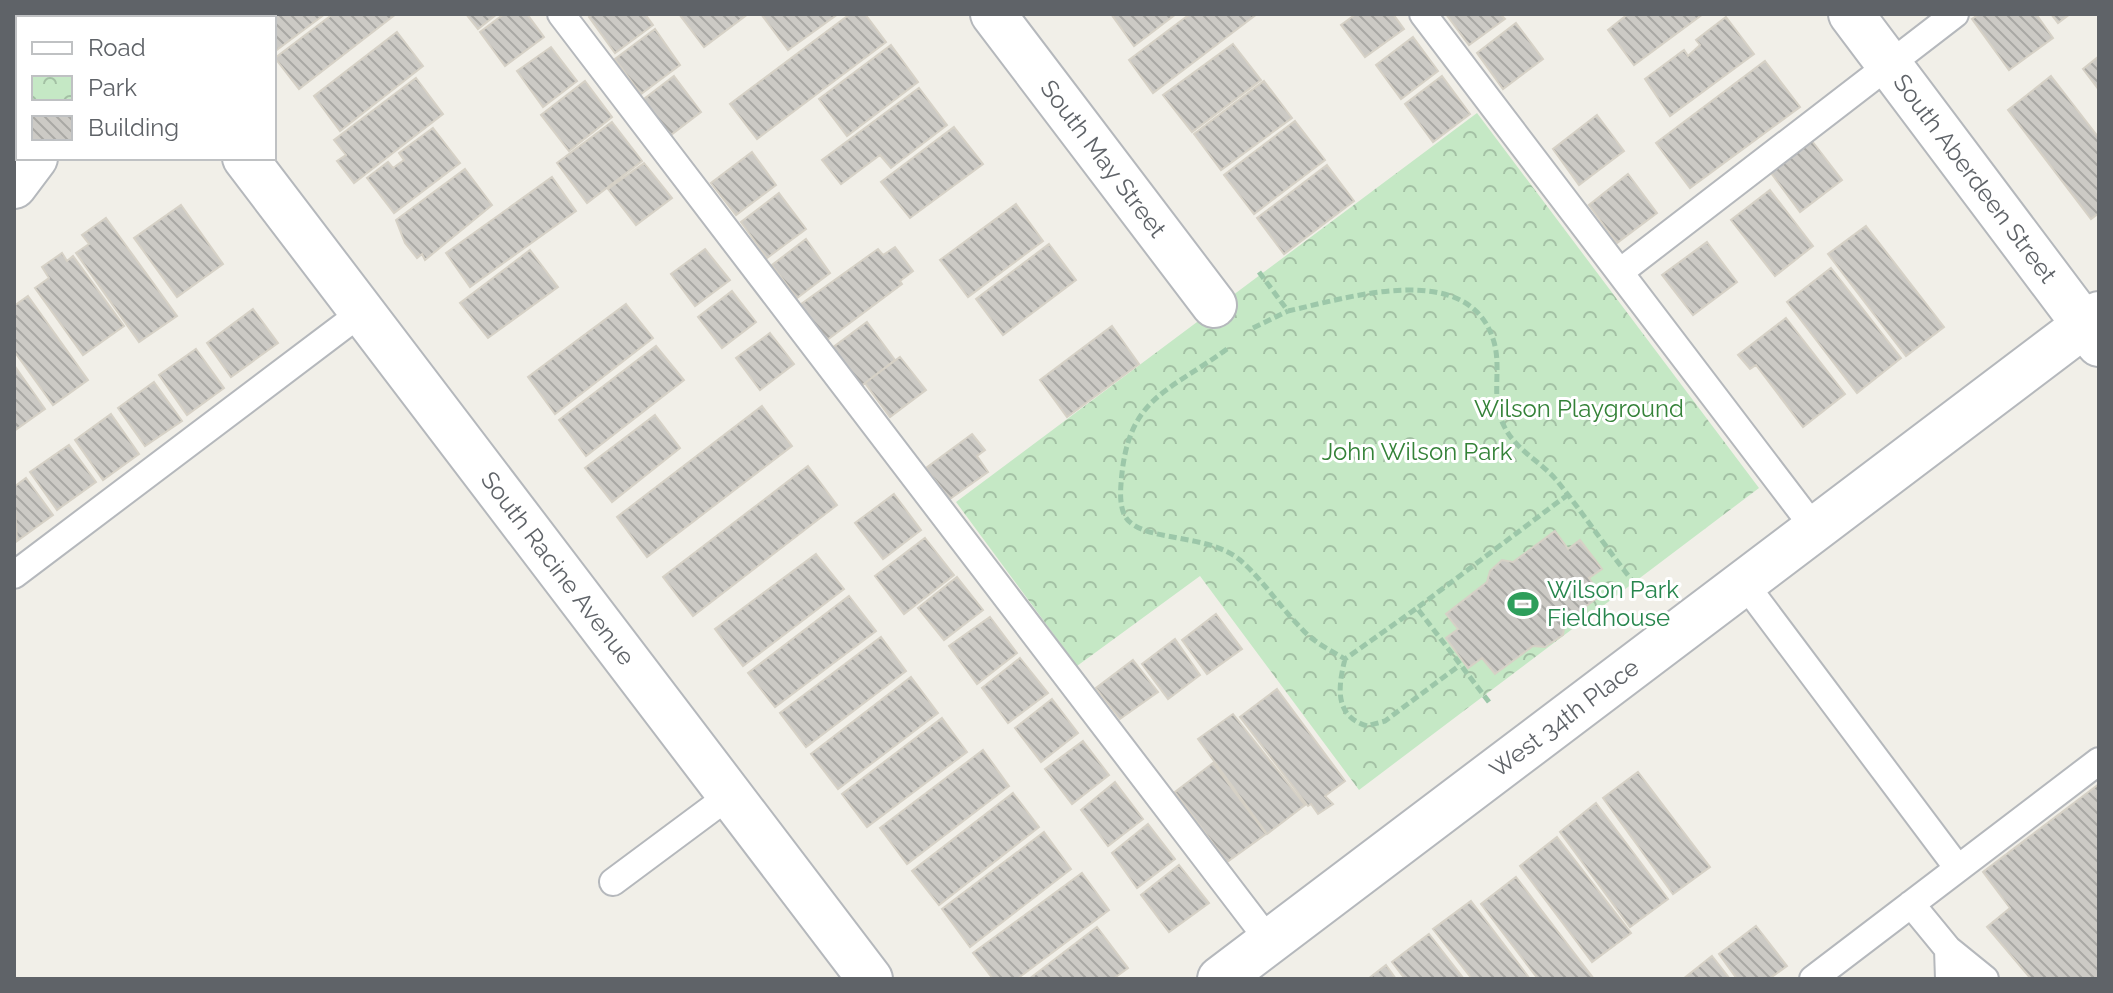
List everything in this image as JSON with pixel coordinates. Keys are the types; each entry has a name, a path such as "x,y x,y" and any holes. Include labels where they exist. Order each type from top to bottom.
{"street":[{"name":"South May Street","path":"993,14 1229,319"},
{"name":"South Aberdeen Street","path":"1851,14 2094,328"},
{"path":"14,186 34,160"},
{"name":"South Racine Avenue","path":"247,160 870,979"},
{"name":"West 34th Place","path":"1220,979 1815,529 2094,328"}],"lane":[{"path":"561,14 1270,942"},
{"path":"1423,14 1815,529"},
{"path":"1620,272 1955,14"},
{"path":"14,575 362,312"},
{"path":"1744,583 1957,867"},
{"path":"1823,976 1957,867 2099,761"},
{"path":"613,882 730,795"},
{"path":"1911,904 1948,949 1985,979"},
{"path":"1948,949 1949,979"},
{"path":"1948,949 1960,979"},
{"path":"1948,949 1983,961 2007,979"}],"path":[{"path":"1259,272 1288,311"},
{"path":"1229,319 1409,289 1436,290 1463,302 1484,320 1494,343 1495,395 1503,424 1514,442 1545,469 1639,589"},
{"path":"1236,341 1186,380 1150,401 1141,411 1133,424 1123,466 1123,513 1132,525 1199,541 1240,560 1301,628 1345,659"},
{"path":"1460,665 1385,721 1367,726 1346,714 1339,700 1345,659 1566,496"},
{"path":"1417,608 1489,702"}],"green space":[{"name":"John Wilson Park","path":"1477,113 1759,488 1359,790 1200,576 1077,666 956,502"}],"building":[{"path":"246,14 325,14 276,51 276,16"},
{"path":"333,14 396,14 299,89 276,57"},
{"path":"466,14 497,14 478,29"},
{"path":"504,14 527,14 544,37 505,66 480,32"},
{"path":"594,14 645,14 653,25 615,53 589,17"},
{"path":"679,14 748,14 704,47"},
{"path":"761,14 838,14 788,50"},
{"path":"850,14 865,14 886,42 757,139 730,104"},
{"path":"1111,14 1176,14 1134,46"},
{"path":"1190,14 1257,14 1153,93 1129,60"},
{"path":"1356,14 1393,14 1404,29 1365,57 1341,25"},
{"path":"1446,14 1500,14 1505,19 1469,45"},
{"path":"1628,14 1703,14 1634,65 1608,30"},
{"path":"1979,14 2036,14 2053,38 2009,70 1972,19"},
{"path":"2051,14 2070,14 2058,23"},
{"path":"1726,17 1754,54 1670,116 1645,79 1684,50 1688,56 1700,45 1696,40"},
{"path":"1516,23 1543,59 1503,89 1477,53"},
{"path":"655,29 680,65 641,94 615,59"},
{"path":"397,32 423,66 340,131 314,96"},
{"path":"1413,37 1438,71 1401,99 1376,65"},
{"path":"1233,44 1261,80 1192,132 1163,95"},
{"path":"891,45 918,82 847,136 819,99"},
{"path":"551,47 577,81 543,107 517,71"},
{"path":"2099,56 2099,90 2083,69"},
{"path":"1765,61 1800,107 1690,188 1656,143"},
{"path":"674,76 701,112 667,138 640,102"},
{"path":"1442,76 1470,114 1433,142 1405,104"},
{"path":"2051,76 2099,138 2099,213 2091,219 2008,110"},
{"path":"416,78 443,114 354,183 337,161 346,155 334,140"},
{"path":"585,81 612,117 569,151 541,115"},
{"path":"1264,81 1292,118 1221,170 1194,134"},
{"path":"919,88 947,125 891,168 880,155 841,184 822,160"},
{"path":"1597,115 1624,151 1579,185 1553,149"},
{"path":"1295,121 1325,160 1254,214 1224,175"},
{"path":"612,122 642,161 587,203 557,163"},
{"path":"954,127 983,164 910,218 881,182"},
{"path":"433,128 460,163 394,213 367,178 388,162 393,168 404,160 399,153"},
{"path":"1812,141 1842,180 1800,212 1771,173"},
{"path":"752,152 776,185 736,215 711,183"},
{"path":"644,163 672,198 636,225 608,189"},
{"path":"1327,165 1354,201 1284,254 1257,218"},
{"path":"465,169 492,205 425,260 422,254 417,258 405,243 396,220"},
{"path":"1628,174 1657,213 1617,243 1589,205"},
{"path":"552,177 576,211 470,287 446,253"},
{"path":"1770,190 1813,246 1775,276 1731,220"},
{"path":"779,193 806,229 767,258 741,222"},
{"path":"1016,204 1043,241 968,297 940,260"},
{"path":"181,205 223,264 177,297 134,238"},
{"path":"106,218 177,316 139,342 76,253 89,244 82,235"},
{"path":"1866,226 1944,327 1906,356 1828,254"},
{"path":"806,239 830,273 797,298 772,265"},
{"path":"1707,242 1737,282 1693,315 1662,275"},
{"path":"1049,244 1076,280 1003,335 976,299"},
{"path":"895,247 913,271 900,281 902,284 827,340 819,329 816,331 797,307 878,249 883,255"},
{"path":"705,249 730,280 695,306 671,274"},
{"path":"530,250 558,287 488,338 460,303"},
{"path":"62,253 67,261 73,256 124,326 83,355 35,288 49,278 42,267"},
{"path":"1831,268 1901,358 1857,393 1787,302"},
{"path":"732,291 756,322 722,348 698,317"},
{"path":"28,296 88,380 53,405 14,351 14,306"},
{"path":"626,304 653,338 555,414 528,377"},
{"path":"253,309 278,343 231,377 207,343"},
{"path":"1786,318 1845,394 1803,427 1756,365 1750,369 1738,355"},
{"path":"867,322 895,360 861,386 832,348"},
{"path":"1112,326 1139,364 1067,417 1040,380"},
{"path":"770,333 794,364 760,390 736,358"},
{"path":"656,346 684,380 586,456 559,420"},
{"path":"196,349 224,388 187,415 159,375"},
{"path":"900,357 926,390 890,417 865,383"},
{"path":"14,365 45,409 14,431"},
{"path":"154,382 182,421 145,446 118,408"},
{"path":"762,406 792,446 647,557 617,517"},
{"path":"111,414 139,454 103,480 75,440"},
{"path":"655,415 680,448 612,502 585,468"},
{"path":"972,434 985,450 977,456 988,472 950,499 926,468"},
{"path":"69,445 96,482 57,510 30,472"},
{"path":"808,466 837,505 693,616 663,577"},
{"path":"26,478 53,515 17,541 14,487"},
{"path":"894,494 921,530 883,559 855,523"},
{"name":"Wilson Park Fieldhouse","path":"1555,531 1568,549 1580,540 1602,569 1589,578 1601,595 1565,622 1563,635 1545,647 1533,646 1495,674 1482,658 1468,668 1446,638 1458,629 1446,614 1487,582 1490,571 1502,560 1513,562"},
{"path":"925,538 954,575 904,614 875,576"},
{"path":"816,554 844,589 743,666 715,629"},
{"path":"957,577 983,610 944,640 918,608"},
{"path":"849,596 876,631 775,707 748,673"},
{"path":"1216,614 1242,649 1207,674 1182,640"},
{"path":"990,617 1017,653 977,684 949,646"},
{"path":"881,637 906,671 806,747 780,713"},
{"path":"1175,639 1200,675 1168,699 1142,664"},
{"path":"1020,658 1048,693 1008,723 982,688"},
{"path":"1133,660 1158,692 1120,719 1096,688"},
{"path":"911,677 938,713 838,789 811,754"},
{"path":"1277,689 1345,781 1325,796 1333,804 1318,814 1311,804 1308,806 1240,717"},
{"path":"1052,699 1078,733 1041,762 1015,728"},
{"path":"1233,714 1305,805 1267,834 1198,739"},
{"path":"942,718 967,752 867,827 842,794"},
{"path":"1083,741 1109,775 1072,804 1045,769"},
{"path":"983,750 1009,786 907,864 880,828"},
{"path":"1213,763 1266,834 1227,862 1175,792"},
{"path":"1638,772 1710,867 1673,894 1603,798"},
{"path":"1115,782 1143,819 1108,846 1081,810"},
{"path":"2099,784 2099,979 2031,979 1987,927 2010,908 1983,872"},
{"path":"1013,793 1039,827 939,905 912,871"},
{"path":"1596,803 1668,899 1630,927 1560,832"},
{"path":"1148,824 1175,859 1137,888 1112,853"},
{"path":"1044,832 1071,869 970,947 942,909"},
{"path":"1557,837 1631,933 1592,962 1520,866"},
{"path":"1179,865 1209,903 1169,932 1141,895"},
{"path":"1082,873 1109,910 1017,979 993,979 973,953"},
{"path":"1516,877 1594,979 1538,979 1481,904"},
{"path":"1471,901 1530,979 1472,979 1433,929"},
{"path":"1756,926 1787,966 1769,979 1737,979 1719,954"},
{"path":"1097,927 1128,968 1113,979 1029,979"},
{"path":"1429,934 1464,979 1405,979 1392,962"},
{"path":"1712,956 1730,979 1683,979"},
{"path":"1386,965 1396,979 1368,979"}],"place":[{"name":"Wilson Park Fieldhouse","path":"1523,604"}],"park label":[{"name":"Wilson Playground","path":"1579,409"}]}
